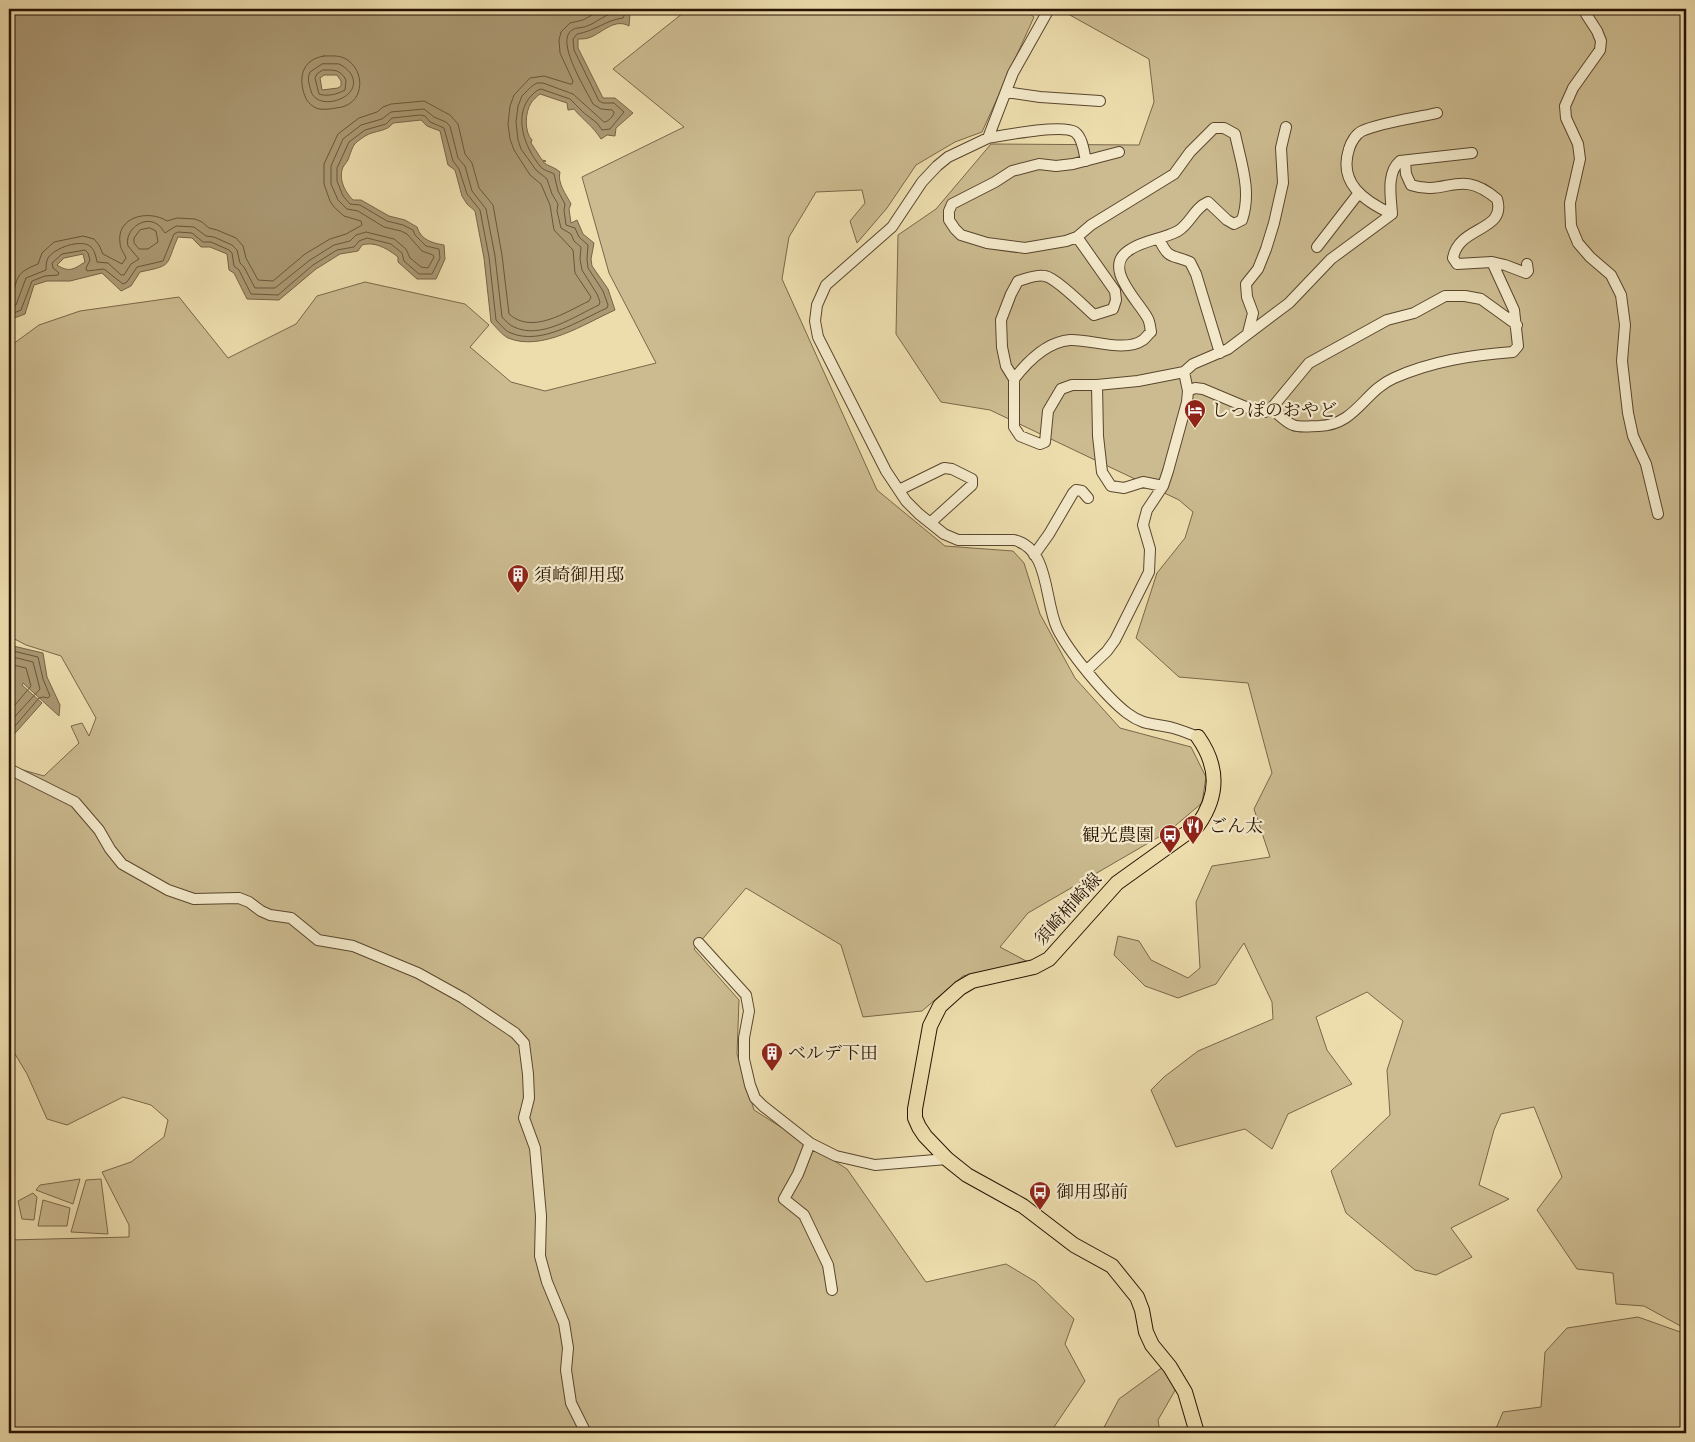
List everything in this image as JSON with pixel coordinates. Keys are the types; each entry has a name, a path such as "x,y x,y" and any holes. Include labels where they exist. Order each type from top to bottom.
{"main road":[{"name":"須崎柿崎線","path":"1198,737 1208,750 1213,766 1214,786 1212,800 1207,813 1198,825 1117,883 1050,959 1034,967 972,982 960,988 940,1006 930,1026 917,1095 916,1118 925,1136 947,1159 967,1175 1023,1206 1074,1245 1112,1266 1137,1297 1142,1310 1146,1332 1152,1345 1170,1368 1185,1392 1198,1433"}],"street":[{"path":"988,138 1012,73 1049,9"},
{"path":"1586,9 1586,14 1601,41 1600,50 1573,88 1565,106 1566,118 1578,144 1580,159 1570,203 1571,226 1578,243 1590,257 1611,275 1621,295 1625,325 1622,361 1628,413 1632,436 1646,464 1658,514"},
{"path":"1006,92 1071,100 1100,101"},
{"path":"1392,214 1358,194 1350,181 1346,159 1351,142 1360,131 1437,113"},
{"path":"1248,333 1253,313 1247,297 1246,284 1258,270 1274,223 1283,183 1281,148 1286,127"},
{"path":"1014,380 1026,364 1039,354 1056,344 1068,340 1112,345 1134,344 1142,341 1151,332 1149,319 1131,295 1120,275 1119,262 1123,254 1140,244 1159,239 1178,230 1189,222 1200,205 1208,202 1234,224 1242,220 1247,194 1242,161 1235,134 1224,128 1214,128 1190,152 1174,174 1091,225 1077,237 1066,241 1025,248 987,243 961,235 949,220 949,211 952,204 994,182 1012,170 1039,164 1056,166 1086,162 1119,152"},
{"path":"1086,162 1081,142 1076,133 1069,130 1056,129 988,138 948,157 922,182 892,228 826,285 817,305 815,321 818,337 886,471 919,514 944,534 958,540 1014,540 1023,542 1034,554 1043,571 1052,615 1057,629 1105,693 1127,713 1144,723 1174,728 1198,737"},
{"path":"1392,214 1392,173 1400,161 1472,153"},
{"path":"1405,161 1406,174 1411,185 1428,189 1456,183 1468,183 1481,188 1497,199 1499,212 1493,222 1469,234 1454,250 1453,258 1457,264 1492,262 1526,273 1528,271 1528,264"},
{"path":"1317,247 1358,194"},
{"path":"1077,237 1114,291 1116,300 1113,309 1094,315 1049,277 1042,275 1018,281 1010,294 1001,320 1002,347 1006,366 1014,380 1014,427 1020,436 1040,444 1045,442 1048,411 1061,389 1072,385 1097,385 1138,381 1184,372 1193,364 1220,353 1241,341 1248,333 1271,319 1289,304 1331,259 1392,214"},
{"path":"1159,239 1165,252 1170,256 1190,262 1196,274 1220,353"},
{"path":"1272,409 1293,425 1305,427 1330,426 1346,418 1369,396 1392,379 1418,368 1473,355 1513,352 1518,346 1514,310 1492,262"},
{"path":"1188,391 1195,388 1204,389 1253,410 1265,412 1272,409 1309,363 1387,320 1414,313 1444,296 1465,296 1481,299 1517,325"},
{"path":"1087,670 1107,651 1115,640 1149,572 1150,549 1143,525 1147,510 1163,486 1187,402 1188,391 1184,372"},
{"path":"1097,385 1098,436 1102,472 1106,479 1111,486 1124,488 1143,482 1163,486"},
{"path":"899,490 944,468 952,469 972,479 972,485 930,523"},
{"path":"1034,554 1057,522 1073,493 1076,490 1082,490 1088,498"},
{"path":"9,769 75,802 99,830 110,849 122,864 168,890 194,899 239,898 250,902 261,911 270,915 291,918 318,940 354,946 418,973 463,998 515,1033 524,1043 529,1098 524,1118 535,1148 541,1216 540,1256 547,1282 564,1323 568,1348 566,1370 571,1403 586,1433"},
{"path":"699,943 746,995 749,1011 744,1038 744,1059 755,1098 810,1143 836,1156 875,1165 947,1159"},
{"path":"810,1143 798,1174 784,1199 804,1215 828,1264 832,1290"}],"shaded area":[{"path":"688,9 1023,9 1034,17 982,132 955,142 916,165 887,208 857,243 850,221 865,203 862,190 816,192 789,237 782,279 877,490 945,546 1013,551 1024,563 1040,614 1075,678 1120,728 1191,747 1206,777 1202,803 1169,831 1028,913 1000,947 1028,962 963,976 922,1011 863,1017 841,945 746,888 694,949 739,1000 737,1054 754,1110 847,1169 926,1282 1006,1264 1036,1282 1074,1319 1065,1344 1085,1381 1050,1433 9,1433 9,1240 129,1237 129,1225 102,1172 131,1162 164,1137 168,1120 151,1105 123,1097 67,1125 47,1119 27,1074 9,1044 9,766 44,776 79,743 71,726 82,723 89,736 96,718 61,656 26,645 9,636 9,347 39,325 80,311 179,297 228,358 296,324 317,296 365,282 465,304 489,325 470,347 511,382 545,391 656,363 609,273 582,177 684,127 613,69"},
{"path":"1059,9 1686,9 1686,1329 1644,1306 1616,1304 1613,1273 1577,1269 1537,1210 1562,1177 1534,1107 1501,1114 1494,1130 1479,1185 1509,1199 1451,1228 1472,1257 1436,1275 1415,1270 1346,1213 1331,1171 1390,1115 1387,1070 1403,1021 1367,992 1316,1017 1327,1050 1352,1084 1288,1114 1272,1149 1245,1129 1176,1147 1151,1090 1164,1077 1198,1051 1273,1019 1272,1002 1244,943 1216,984 1178,998 1145,986 1114,955 1118,936 1139,941 1151,960 1188,978 1200,968 1196,902 1212,866 1270,857 1254,809 1272,773 1248,683 1179,677 1136,638 1157,573 1185,538 1193,512 1179,500 990,410 941,402 896,334 898,235 936,209 991,144 1139,145 1154,102 1149,59"},
{"path":"80,1179 73,1204 36,1190 40,1185"},
{"path":"101,1179 108,1234 71,1232 86,1180"},
{"path":"33,1193 37,1197 34,1220 22,1219 18,1201"},
{"path":"43,1200 70,1208 67,1226 38,1226"},
{"path":"1638,1317 1686,1334 1686,1433 1494,1433 1503,1412 1541,1407 1545,1352 1567,1328"},
{"path":"1163,1367 1177,1387 1158,1420 1160,1433 1101,1433 1119,1399"}],"water":[{"path":"9,9 639,9 630,14 629,26 624,24 614,25 589,38 578,39 578,48 603,98 615,98 633,113 616,128 615,136 607,135 601,139 574,109 568,110 567,103 540,94 531,103 527,117 527,127 532,140 531,143 542,160 546,161 543,162 560,172 561,184 571,204 569,209 571,223 577,220 583,234 594,243 591,259 592,266 608,289 615,310 576,329 535,342 508,338 501,333 491,322 484,258 475,211 462,196 455,170 448,165 440,131 427,126 421,120 393,123 388,128 369,134 361,139 353,147 343,167 341,176 347,193 353,200 361,200 389,216 405,220 417,227 424,238 444,245 445,259 436,279 417,279 398,262 398,257 394,254 381,246 367,244 362,245 358,251 340,254 316,269 279,300 247,299 234,273 229,270 227,254 210,247 201,247 192,238 178,237 167,263 158,268 140,272 131,286 121,291 102,273 70,281 47,281 34,285 25,314 9,320","holes":["324,75 337,75 341,81 341,86 322,90 320,78","83,254 85,262 74,268 65,269 57,265 64,258"]},
{"path":"9,645 43,653 47,677 60,705 59,716 23,683 22,685 42,703 9,740"}],"place":[{"name":"しっぽのおやど","path":"1195,429"},
{"name":"須崎御用邸","path":"518,594"},
{"name":"ごん太","path":"1193,845"},
{"name":"観光農園","path":"1170,854"},
{"name":"ベルデ下田","path":"772,1072"},
{"name":"御用邸前","path":"1040,1211"}]}
